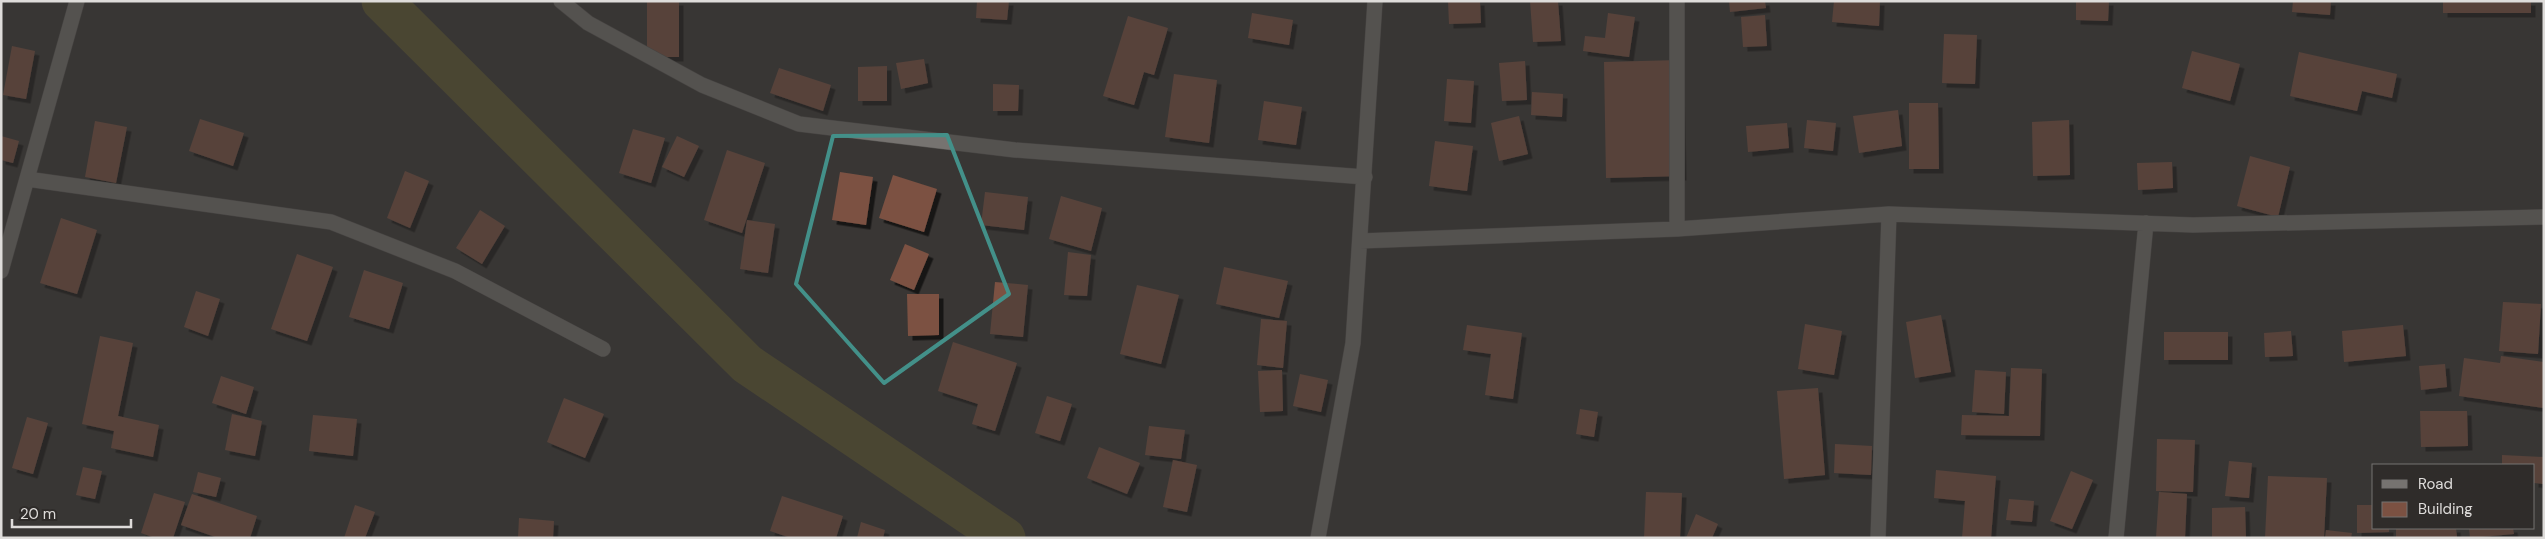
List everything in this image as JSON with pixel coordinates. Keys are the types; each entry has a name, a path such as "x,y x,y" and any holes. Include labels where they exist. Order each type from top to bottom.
{"street":[{"path":"1,272 77,1"},
{"path":"561,1 588,23 702,85 799,124 1015,150 1365,176"},
{"path":"1318,538 1353,343 1375,1"},
{"path":"1677,1 1677,229"},
{"path":"27,179 331,222 455,271 603,349"},
{"path":"1360,241 1677,229 1889,214 2202,224 2544,217"},
{"path":"1878,538 1889,214"},
{"path":"2116,538 2146,223"}],"highlighted area":[{"path":"947,135 1009,294 884,383 796,284 833,136"}],"building":[{"path":"647,1 679,1 679,57 647,57"},
{"path":"977,1 1009,1 1007,20 976,18"},
{"path":"1448,1 1480,1 1481,23 1449,24"},
{"path":"1530,1 1558,1 1561,41 1533,42"},
{"path":"1729,1 1765,1 1766,8 1730,12"},
{"path":"1834,1 1880,1 1879,26 1832,22"},
{"path":"2076,1 2109,1 2108,21 2076,20"},
{"path":"2293,1 2331,1 2330,15 2292,12"},
{"path":"2443,1 2531,1 2531,13 2443,13"},
{"path":"1252,13 1293,20 1289,45 1248,38"},
{"path":"1608,13 1635,17 1629,57 1583,51 1585,36 1605,38"},
{"path":"1765,15 1767,46 1743,47 1741,17"},
{"path":"1128,16 1168,28 1154,75 1144,72 1134,105 1103,96"},
{"path":"1944,34 1977,35 1975,84 1942,83"},
{"path":"12,46 35,51 26,99 3,95"},
{"path":"2192,51 2240,64 2230,101 2182,88"},
{"path":"2299,52 2397,74 2392,98 2362,91 2357,111 2290,96"},
{"path":"924,59 928,83 901,89 896,63"},
{"path":"1679,60 1682,176 1606,178 1604,62"},
{"path":"1525,61 1527,100 1502,101 1499,63"},
{"path":"887,66 887,101 858,101 858,67"},
{"path":"779,68 831,85 823,111 770,93"},
{"path":"1174,74 1217,80 1209,143 1165,137"},
{"path":"1447,79 1474,81 1471,123 1444,121"},
{"path":"993,84 1019,85 1018,111 993,111"},
{"path":"1532,92 1563,94 1562,117 1531,115"},
{"path":"1264,101 1302,107 1296,145 1258,140"},
{"path":"1909,103 1938,103 1939,169 1909,169"},
{"path":"1898,110 1902,146 1859,153 1853,116"},
{"path":"1519,116 1528,154 1499,161 1491,123"},
{"path":"200,119 244,133 233,166 189,151"},
{"path":"1807,120 1836,123 1833,151 1804,148"},
{"path":"2069,120 2070,175 2033,176 2032,122"},
{"path":"95,121 127,127 116,183 85,177"},
{"path":"1787,123 1789,148 1748,152 1746,126"},
{"path":"633,129 665,138 651,183 619,173"},
{"path":"1,136 19,141 13,163 1,160"},
{"path":"677,136 699,146 684,177 662,167"},
{"path":"1435,141 1473,146 1467,191 1429,186"},
{"path":"727,150 765,163 742,233 704,220"},
{"path":"2250,156 2290,167 2278,217 2237,206"},
{"path":"2172,162 2173,188 2138,190 2137,163"},
{"path":"405,171 429,181 410,228 387,218"},
{"path":"840,172 873,177 866,225 832,220"},
{"path":"893,175 937,189 924,232 879,218"},
{"path":"985,192 1028,197 1024,230 981,225"},
{"path":"1061,196 1102,208 1091,251 1049,239"},
{"path":"480,210 505,226 482,264 456,248"},
{"path":"61,218 97,230 77,294 40,283"},
{"path":"747,220 775,224 768,273 740,269"},
{"path":"905,244 929,254 914,290 890,280"},
{"path":"1068,252 1091,255 1087,296 1064,295"},
{"path":"297,254 333,267 307,341 271,329"},
{"path":"1224,267 1288,281 1279,318 1216,304"},
{"path":"364,270 403,283 389,329 349,317"},
{"path":"995,282 1028,285 1023,337 990,334"},
{"path":"1137,285 1179,295 1161,364 1120,354"},
{"path":"196,291 220,299 208,336 184,327"},
{"path":"907,294 939,294 939,335 908,336"},
{"path":"2503,302 2541,304 2538,354 2499,351"},
{"path":"1941,315 1951,372 1915,378 1906,322"},
{"path":"1261,319 1287,321 1283,368 1257,365"},
{"path":"1805,324 1842,331 1834,375 1798,369"},
{"path":"1467,325 1522,333 1513,399 1485,395 1491,354 1463,350"},
{"path":"2403,325 2406,356 2344,362 2342,331"},
{"path":"2291,331 2293,356 2265,357 2264,333"},
{"path":"2164,332 2228,332 2228,360 2164,360"},
{"path":"100,336 133,343 118,416 159,425 153,457 111,448 114,431 82,424"},
{"path":"953,342 1017,363 995,431 972,424 978,404 938,391"},
{"path":"2501,356 2544,362 2544,408 2459,396 2464,358 2500,363"},
{"path":"2445,364 2447,387 2421,390 2419,366"},
{"path":"2011,368 2042,369 2040,436 1961,435 1962,415 2009,416"},
{"path":"1282,370 1283,411 1260,412 1258,371"},
{"path":"1975,370 2006,372 2004,414 1972,412"},
{"path":"1300,374 1328,380 1321,412 1293,406"},
{"path":"221,376 254,387 246,414 212,403"},
{"path":"1818,388 1825,475 1784,479 1777,391"},
{"path":"1047,396 1072,404 1060,441 1035,433"},
{"path":"564,398 604,414 585,458 547,442"},
{"path":"1580,409 1598,412 1594,437 1576,434"},
{"path":"2420,411 2467,411 2468,446 2421,447"},
{"path":"232,414 262,421 255,456 225,450"},
{"path":"313,415 357,419 353,456 309,451"},
{"path":"27,417 48,423 33,474 12,468"},
{"path":"1149,426 1185,430 1181,459 1145,455"},
{"path":"2157,439 2195,440 2193,492 2156,491"},
{"path":"1835,444 1872,446 1871,475 1834,473"},
{"path":"1099,447 1140,463 1127,494 1087,478"},
{"path":"2502,455 2544,457 2544,484 2535,483 2535,464 2502,464"},
{"path":"1173,460 1197,465 1187,512 1163,507"},
{"path":"2229,461 2252,463 2249,498 2225,496"},
{"path":"83,467 102,471 95,499 76,495"},
{"path":"1936,470 1996,476 1991,538 1962,538 1965,501 1934,498"},
{"path":"2071,471 2093,480 2072,529 2050,521"},
{"path":"198,472 221,478 216,497 193,492"},
{"path":"2268,476 2327,478 2324,538 2265,538"},
{"path":"1646,492 1682,493 1680,538 1644,538"},
{"path":"2159,492 2187,494 2185,538 2156,538"},
{"path":"154,493 185,502 173,538 155,538 141,533"},
{"path":"192,494 257,516 250,538 218,538 181,525"},
{"path":"782,496 843,516 836,538 791,538 770,531"},
{"path":"2009,499 2034,501 2032,522 2006,520"},
{"path":"355,505 375,512 365,538 344,538"},
{"path":"2357,505 2372,505 2372,529 2389,529 2389,532 2357,533"},
{"path":"2245,507 2246,538 2212,538 2212,508"},
{"path":"1696,514 1718,524 1712,538 1686,538"},
{"path":"519,518 554,521 553,538 518,538"},
{"path":"861,522 885,530 883,538 857,538"},
{"path":"2396,529 2456,529 2457,537 2396,538"},
{"path":"2469,529 2513,529 2514,534 2470,538"},
{"path":"2326,530 2352,533 2351,538 2325,538"}],"waterway":[{"path":"382,1 747,364 1005,538"}]}
